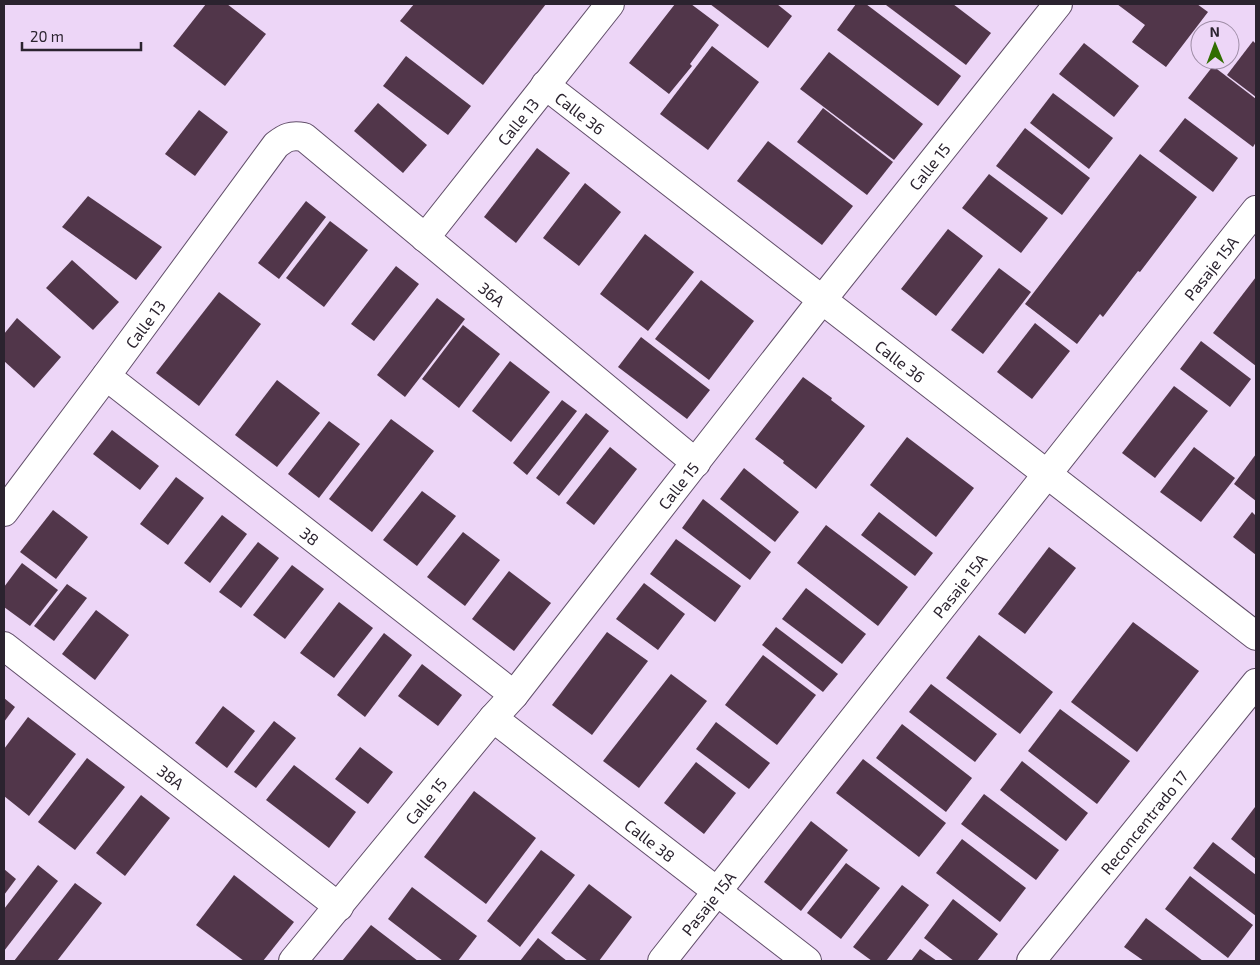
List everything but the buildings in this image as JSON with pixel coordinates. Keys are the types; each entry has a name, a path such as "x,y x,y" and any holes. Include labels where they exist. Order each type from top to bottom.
{"street":[{"name":"Calle 13","path":"424,238 610,4"},
{"name":"Calle 15","path":"293,961 514,695 822,300 1058,4"},
{"name":"Calle 36","path":"545,85 1256,636"},
{"name":"Calle 13","path":"4,512 276,145 285,137"},
{"name":"36A","path":"285,137 304,137 696,463"},
{"name":"Pasaje 15A","path":"662,961 1256,210"},
{"name":"38","path":"106,376 514,695"},
{"name":"38A","path":"4,646 338,907"},
{"name":"Reconcentrado 17","path":"1032,961 1256,682"},
{"name":"Calle 38","path":"493,718 807,961"}]}
